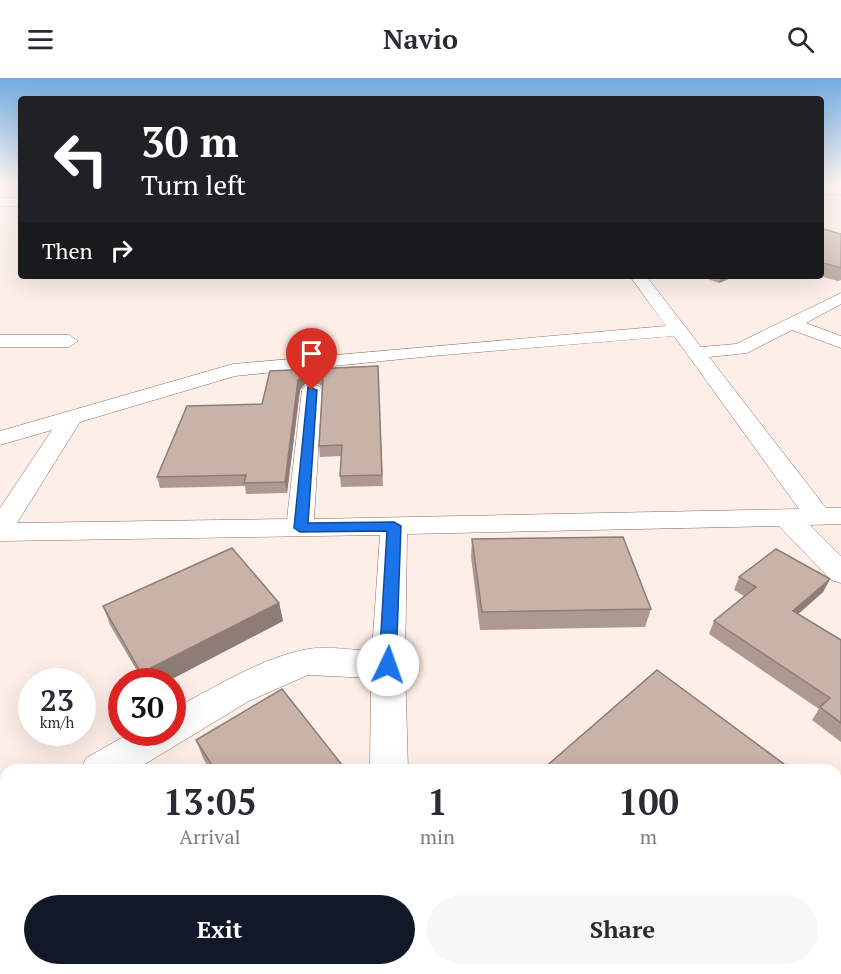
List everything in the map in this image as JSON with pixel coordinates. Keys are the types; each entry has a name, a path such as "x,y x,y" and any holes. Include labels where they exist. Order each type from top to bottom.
{"street":[{"path":"640,279 695,353 829,516"},
{"path":"695,353 740,349 841,298"},
{"path":"790,323 841,342"},
{"path":"0,438 232,370 432,350 678,330"},
{"path":"0,341 69,341"},
{"path":"300,528 312,390"},
{"path":"0,530 71,418"},
{"path":"785,516 841,573"},
{"path":"0,530 300,528 829,516"},
{"path":"389,764 388,665 394,526"},
{"path":"186,720 237,691 305,662 388,665"},
{"path":"110,764 141,746"}],"building":[{"path":"824,229 841,234 841,268 824,263"},
{"path":"378,366 382,475 340,476 342,445 319,446 323,379 318,374 304,374 298,380 285,482 244,483 246,475 157,477 187,406 262,404 270,371"},
{"path":"623,537 651,609 482,612 472,539"},
{"path":"232,548 279,603 151,668 138,668 103,606"},
{"path":"776,549 830,579 793,611 841,640 841,723 820,707 830,698 714,621 756,587 739,577"},
{"path":"657,670 784,764 549,764"},
{"path":"282,689 341,764 211,764 196,740"}],"route":[{"path":"312,390 300,528 394,526 388,665"}]}
